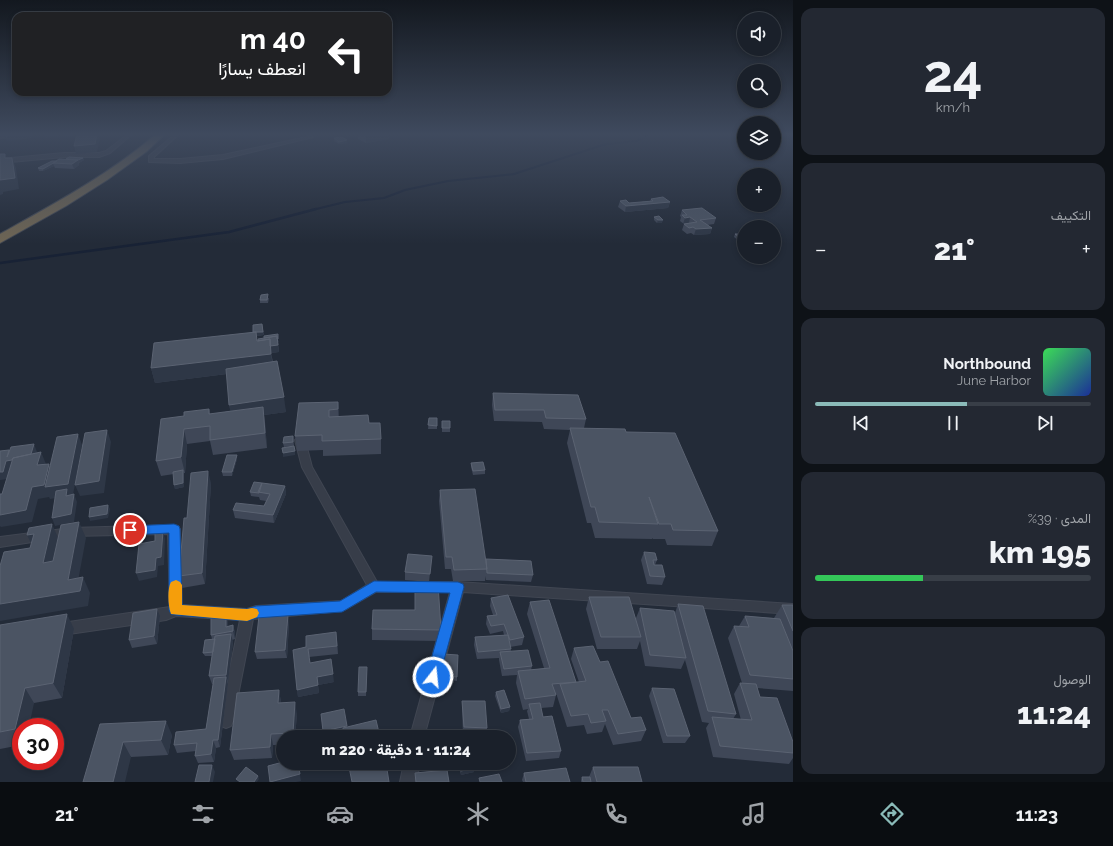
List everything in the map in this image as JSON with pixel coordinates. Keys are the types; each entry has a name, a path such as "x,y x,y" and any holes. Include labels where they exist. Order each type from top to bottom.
{"highway":[{"path":"0,239 112,171"}],"street":[{"path":"298,427 298,434 307,467 374,587"},
{"path":"0,542 71,532 174,529 176,610"},
{"path":"53,630 166,614 176,610 247,615 256,612 342,606 374,587 458,587 793,609"},
{"path":"419,730 458,587"},
{"path":"226,721 247,615"},
{"path":"408,782 411,770"}],"building":[{"path":"0,171 14,171 15,178 0,180"},
{"path":"663,197 670,202 626,206 620,201 626,200 629,203 653,201 651,199"},
{"path":"702,208 716,218 700,220 712,228 689,228 684,224 697,222 690,217 685,218 682,215 687,215 682,210"},
{"path":"659,216 663,220 658,220 654,217"},
{"path":"268,294 267,300 260,300 261,295"},
{"path":"262,324 263,332 253,332 253,325"},
{"path":"256,332 257,341 270,339 271,354 151,368 154,343"},
{"path":"278,334 278,339 277,336 264,338 264,336"},
{"path":"277,336 278,345 270,346 270,339 258,341 258,339"},
{"path":"277,361 284,397 229,405 226,369"},
{"path":"493,393 578,395 586,419 546,418 544,410 495,410"},
{"path":"338,402 338,409 329,410 329,417 368,415 369,423 380,423 381,439 322,441 322,435 295,436 299,403"},
{"path":"263,407 265,433 210,440 210,426 184,429 181,457 156,461 161,419 184,416 184,412 209,409 209,414"},
{"path":"429,418 437,418 437,426 428,425"},
{"path":"442,421 450,421 450,428 442,428"},
{"path":"570,428 625,429 626,432 675,433 718,531 673,530 671,524 659,524 649,497 658,524 599,522 595,507 591,507"},
{"path":"107,430 99,481 75,485 85,433"},
{"path":"78,434 68,484 45,487 57,437"},
{"path":"293,436 293,442 283,443 284,437"},
{"path":"34,444 31,454 6,461 3,472 0,472 0,451 9,450 7,457 11,447"},
{"path":"294,446 295,451 283,453 282,448"},
{"path":"41,452 37,465 49,464 44,485 32,487 26,510 0,515 0,494 2,494 13,458"},
{"path":"227,455 237,455 232,472 222,472"},
{"path":"483,462 485,470 473,471 471,463"},
{"path":"183,470 183,483 174,485 173,472"},
{"path":"208,471 202,573 179,576 184,518 187,518 191,473"},
{"path":"254,482 262,483 259,493 250,492"},
{"path":"262,483 285,486 273,515 233,510 236,503 264,506 270,494 258,492"},
{"path":"67,489 66,496 74,494 71,514 52,518 56,491"},
{"path":"475,489 487,569 454,570 452,557 446,557 440,490"},
{"path":"108,505 107,514 89,517 90,508"},
{"path":"79,522 68,580 83,577 80,591 0,604 0,566 4,552 30,548 34,534 27,535 29,528 52,524 43,563 53,561 61,525"},
{"path":"163,531 161,557 156,558 155,570 136,573 139,544 155,541 155,532"},
{"path":"644,552 655,553 657,560 653,560 654,565 662,565 665,577 650,576"},
{"path":"408,554 432,556 430,574 405,572"},
{"path":"486,559 531,561 533,575 487,573"},
{"path":"415,584 438,584 441,630 372,629 373,610 415,610"},
{"path":"508,595 524,637 510,640 504,624 491,626 487,616 497,615 491,598"},
{"path":"589,597 629,597 641,637 601,637"},
{"path":"549,600 576,682 552,684 556,695 525,699 518,671 550,668 530,602"},
{"path":"678,604 703,606 736,714 708,711"},
{"path":"782,605 793,605 793,631"},
{"path":"226,608 226,627 233,625 233,631 211,635 211,611"},
{"path":"640,608 674,611 686,658 650,655"},
{"path":"157,609 154,636 129,640 133,613"},
{"path":"67,614 53,683 25,688 18,718 12,718 12,730 0,732 0,625"},
{"path":"288,615 285,650 255,652 259,616"},
{"path":"745,616 780,619 793,651 793,679 750,675 734,626 749,627"},
{"path":"336,632 337,646 308,649 310,663 331,659 333,674 317,677 318,685 297,690 293,650 306,647 306,636"},
{"path":"231,634 226,675 209,676 215,636"},
{"path":"508,635 511,649 478,652 475,637"},
{"path":"215,639 213,652 203,653 205,640"},
{"path":"593,646 600,662 608,661 631,718 641,717 646,730 618,734 608,710 602,710 606,721 591,723 588,714 571,716 560,684 586,681 574,648"},
{"path":"528,650 532,666 504,669 500,652"},
{"path":"443,654 458,655 457,677 442,675"},
{"path":"359,667 367,667 366,692 358,692"},
{"path":"226,677 218,740 213,740 211,754 195,756 197,743 174,745 176,732 206,729 214,678"},
{"path":"740,683 756,684 760,697 777,698 793,742 793,753 720,746 712,717 752,720"},
{"path":"652,688 674,689 690,736 667,736"},
{"path":"279,690 278,703 295,702 293,730 276,730 276,734 271,734 270,747 230,750 237,693"},
{"path":"504,690 510,707 501,709 496,692"},
{"path":"462,701 485,701 487,728 464,727"},
{"path":"540,703 543,717 552,716 561,751 527,753 520,720 533,719 529,704"},
{"path":"344,709 347,726 323,730 321,714"},
{"path":"376,720 378,730 343,730 343,728"},
{"path":"166,721 161,740 123,742 113,782 83,782 100,724"},
{"path":"276,764 276,770 299,770 300,774 270,782 268,766"},
{"path":"199,765 212,765 209,782 195,782"},
{"path":"246,767 258,776 254,782 240,782 236,779"},
{"path":"593,767 638,767 642,782 597,782"},
{"path":"566,768 570,782 526,782 524,773"},
{"path":"350,770 387,770 389,782 352,782"},
{"path":"447,770 449,782 416,782 415,773"},
{"path":"499,774 502,782 480,782 479,778"},
{"path":"582,777 590,777 591,782 583,782"}],"waterway":[{"path":"315,209 345,202 384,198 405,190 448,181 514,174 522,171"},
{"path":"0,263 229,232 315,209"}],"slow traffic":[{"path":"176,585 176,610 247,615 252,613"}],"route":[{"path":"130,530 174,529 176,610 247,615 256,612 342,606 374,587 458,587 433,677"}]}
